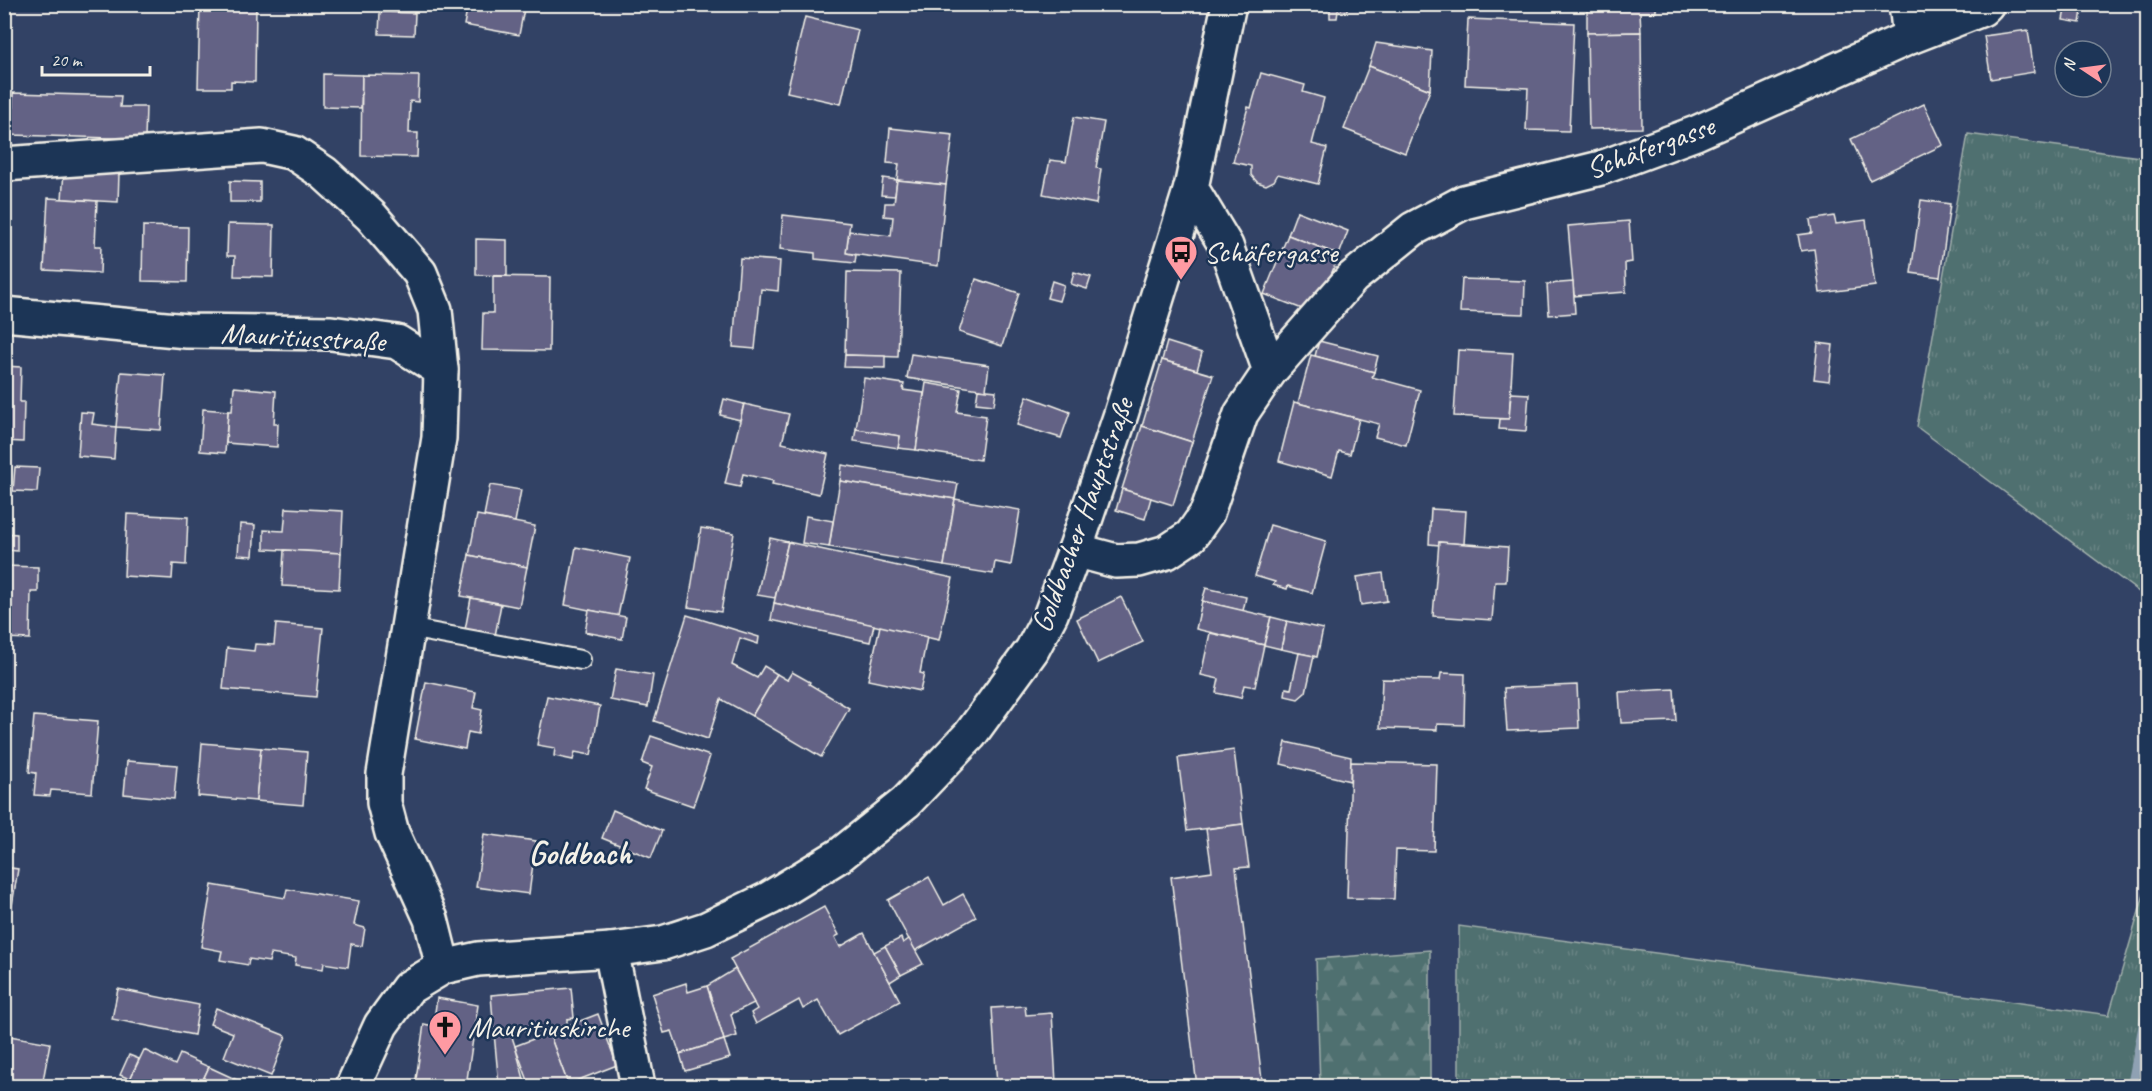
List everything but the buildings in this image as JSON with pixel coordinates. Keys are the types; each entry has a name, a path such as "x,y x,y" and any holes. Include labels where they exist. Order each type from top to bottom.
{"street":[{"name":"Goldbacher Hauptstraße","path":"353,1086 381,1025 408,988 443,967 478,959 611,950 663,943 706,929 770,898 840,855 906,802 970,735 1032,650 1051,614 1075,550 1124,403 1191,188 1229,4"},
{"path":"1906,4 1910,37"},
{"name":"Schäfergasse","path":"1075,550 1116,561 1139,560 1167,552 1191,536 1207,513 1241,414 1270,371 1352,278 1413,229 1464,201 1601,168 1696,133 1910,37 1982,9 1987,4"},
{"path":"4,164 262,146 294,153 324,173 371,216 420,273 435,310 441,369 439,438 384,774 384,803 392,833 431,920 443,967"},
{"path":"1191,188 1226,246 1270,371"},
{"name":"Mauritiusstraße","path":"4,314 187,331 342,334 397,342 441,369"},
{"path":"611,950 638,1086"}],"lane":[{"path":"408,628 581,660"}],"green space":[{"path":"1968,134 2147,158 2147,598 1917,427"},
{"path":"2147,884 2147,1086 1459,1086 1459,926 2109,1015"},
{"path":"1430,950 1430,1086 1320,1086 1316,959"}],"waterway":[{"path":"2132,1086 2148,1002"}],"place":[{"name":"Schäfergasse","path":"1181,281"},
{"name":"Mauritiuskirche","path":"445,1056"}],"district":[{"name":"Goldbach","path":"580,852"}]}
